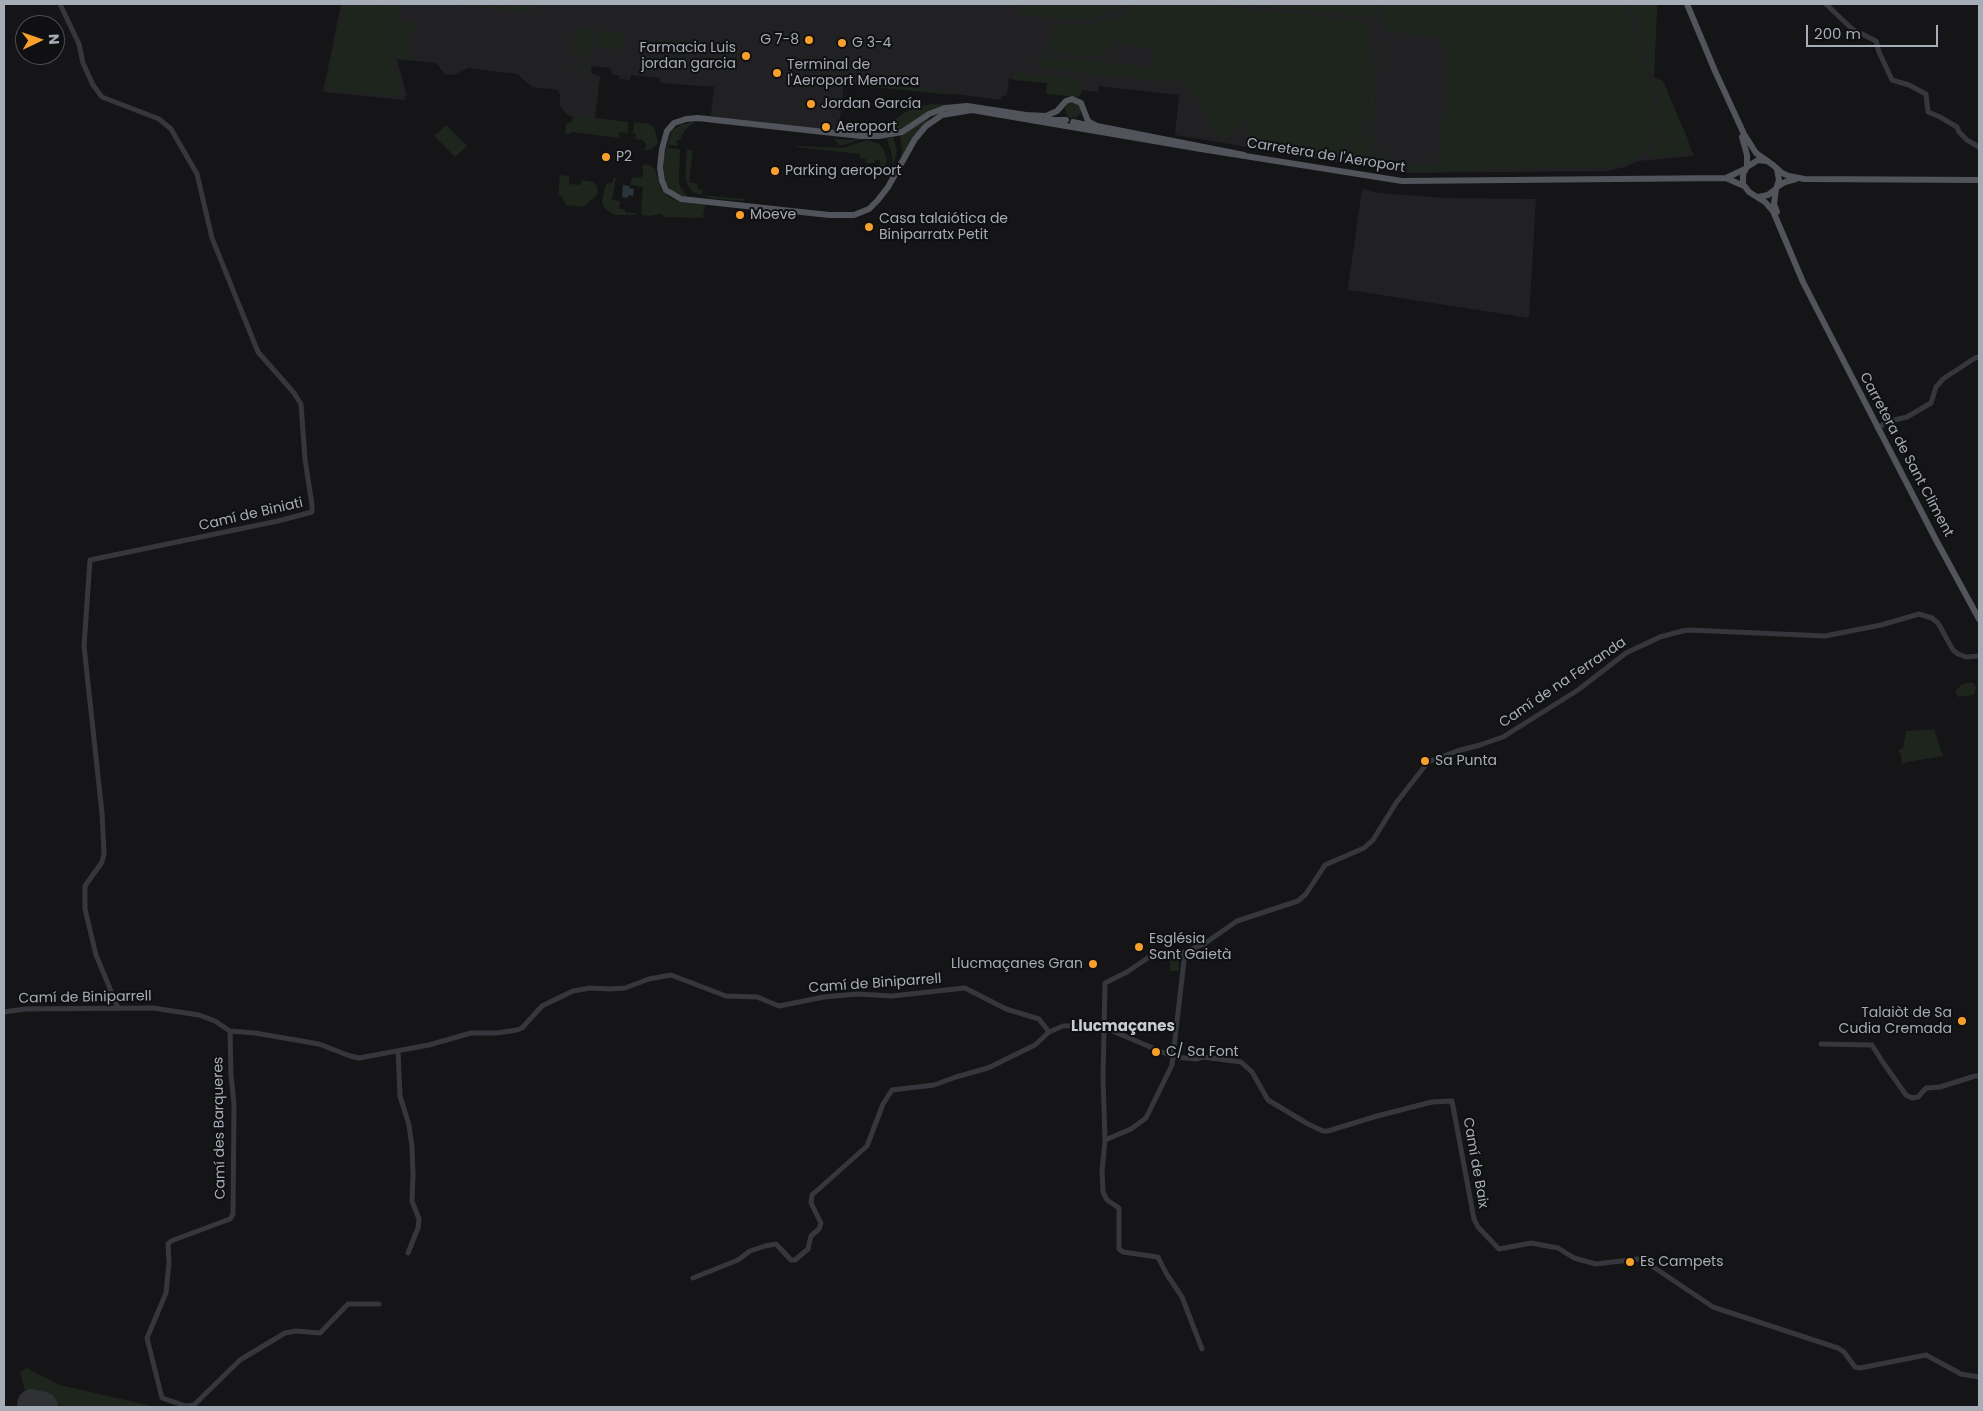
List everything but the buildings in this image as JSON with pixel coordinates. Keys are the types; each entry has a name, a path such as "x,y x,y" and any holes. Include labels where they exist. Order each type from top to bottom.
{"main road":[{"path":"1687,4 1737,121 1747,150 1746,168 1742,179 1744,186 1749,192 1765,202 1773,211 1811,298"},
{"path":"1066,120 1061,113 1062,105 1069,99 1076,99 1081,103 1088,121 1097,126 1244,155"},
{"name":"Carretera de l'Aeroport","path":"1062,105 1056,112 1046,116 1026,115 967,106 945,108 929,114 906,130 879,136 861,136 698,118 686,119 670,127 665,135 661,153 660,172 663,185 672,195 681,199 848,216 865,212 876,203 888,187 923,128 936,119 955,112 976,110 1137,139 1402,181 1726,178 1744,186"},
{"path":"1073,122 1081,119 1084,110"},
{"path":"1024,118 1066,120 1137,139"},
{"path":"1737,121 1756,153 1785,175 1804,178 1979,180"},
{"path":"1746,168 1758,160 1766,161"},
{"name":"Carretera de l'Aeroport","path":"1726,178 1746,168"},
{"path":"1776,168 1779,176 1774,204 1811,298"},
{"path":"1758,197 1768,195 1786,182 1804,178"},
{"name":"Carretera de Sant Climent","path":"1811,298 1877,428 1979,619"}],"street":[{"name":"Camí de Biniati","path":"60,4 79,44 83,63 93,84 102,97 159,119 171,129 197,174 212,238 258,352 294,393 301,404 305,459 312,505 312,512 278,521 90,560 84,646 102,813 104,853 102,862 85,886 85,909 96,955 118,1008"},
{"path":"1826,4 1852,29 1876,41 1892,80 1909,85 1926,94 1928,112 1957,127 1967,140 1979,147"},
{"path":"1877,428 1890,421 1907,417 1931,403 1936,387 1943,380 1974,358 1979,357"},
{"name":"Camí de na Ferranda","path":"1185,952 1204,944 1236,921 1298,901 1304,897 1325,865 1364,848 1373,840 1396,804 1428,762 1457,750 1480,745 1503,736 1578,690 1626,653 1660,637 1689,630 1824,636 1881,625 1919,614 1932,618 1938,624 1953,650 1958,654 1966,657 1979,656"},
{"path":"1105,1140 1131,1129 1146,1118 1154,1098 1172,1065 1185,952 1161,953 1151,956 1127,972 1105,983 1102,1078 1105,1140 1102,1172 1103,1192 1107,1200 1119,1208 1119,1249 1123,1252 1158,1256 1166,1273 1182,1297 1202,1349"},
{"name":"Camí de Biniparrell","path":"4,1012 25,1009 144,1007 182,1012 215,1021 230,1030 319,1044 354,1058 398,1051 471,1033 497,1033 517,1030 522,1028 542,1006 573,991 590,988 625,988 665,975 677,977 726,996 757,997 779,1006 832,996 857,994 892,996 965,988 1006,1009 1039,1019 1049,1032"},
{"path":"693,1278 738,1260 750,1252 776,1244 790,1260 795,1260 808,1248 811,1236 819,1229 821,1223 811,1203 812,1195 867,1146 883,1104 892,1090 934,1085 988,1068 1035,1045 1049,1032 1063,1026 1103,1026 1174,1057"},
{"name":"Camí des Barqueres","path":"230,1030 230,1075 234,1104 233,1214 230,1219 171,1241 168,1244 169,1264 166,1293 147,1338 161,1397 164,1401 186,1406 194,1405 240,1360 285,1334 296,1331 320,1333 348,1304 379,1304"},
{"path":"1821,1044 1872,1045 1906,1095 1912,1098 1918,1097 1926,1088 1940,1087 1979,1076"},
{"path":"398,1051 400,1096 409,1125 414,1175 412,1202 418,1218 418,1228 408,1253"},
{"name":"Camí de Baix","path":"1174,1057 1235,1060 1245,1065 1255,1077 1268,1100 1308,1124 1326,1132 1432,1102 1452,1101 1474,1220 1478,1227 1499,1249 1531,1243 1558,1248 1574,1258 1596,1264 1638,1259 1646,1262 1713,1307 1838,1348 1844,1352 1855,1367 1860,1368 1928,1355 1961,1374 1979,1377"}],"shaded area":[{"path":"341,4 1657,4 1654,78 1663,81 1694,156 1638,161 1625,167 1608,171 1405,173 1175,135 1179,95 1098,86 1098,92 1047,83 1009,79 1007,95 1001,97 1001,100 918,89 918,85 891,82 865,83 864,86 844,84 838,137 710,123 714,87 660,83 660,78 631,75 630,80 619,79 619,75 613,75 610,68 592,66 591,73 599,76 594,118 566,114 560,106 558,90 532,87 517,74 468,68 455,75 445,74 436,63 397,59 407,96 404,97 405,100 323,92"},
{"path":"343,4 380,4 400,85 398,90 400,96 332,90 329,88 327,81"},
{"path":"383,4 401,4 399,21 418,23 409,36 407,50 409,57 416,61 396,59"},
{"path":"447,4 505,8 508,4 533,4 533,13"},
{"path":"1020,4 1128,4 1095,18 1074,20 1019,15"},
{"path":"1137,4 1202,4 1366,21 1372,31 1365,110 1357,136 1343,151 1327,157 1294,152 1293,149 1282,149 1246,142 1251,125 1241,121 1237,131 1234,130 1229,137 1221,138 1212,130 1200,103 1184,81 1174,80 1167,82 1041,68 1036,56 1151,67 1153,49 1120,45 1110,54 1119,45 1117,42 1104,54 1089,57 1033,51 1051,51 1053,24 1079,25 1099,22 1116,16"},
{"path":"1238,4 1375,4 1374,14 1365,17"},
{"path":"1379,4 1627,4 1651,83 1651,92 1654,94 1658,122 1655,137 1641,155 1613,167 1418,171 1397,168 1378,154 1369,137 1368,107 1376,40 1379,40 1372,133 1381,153 1397,163 1437,166 1449,61 1445,46 1434,37 1392,32 1383,27 1378,17"},
{"path":"1631,4 1657,4 1654,78 1663,81 1689,142 1659,138 1661,116 1658,96"},
{"path":"579,29 590,29 589,56 572,54 574,34"},
{"path":"599,30 624,33 623,48 618,50 594,47 595,33"},
{"path":"585,57 589,57 586,74 572,73 570,67 583,69"},
{"path":"1014,72 1078,79 1081,84 1081,94 1078,97 1046,94 1047,83 1013,80"},
{"path":"598,76 600,77 595,118 628,122 628,133 620,132 620,138 571,132 570,134 565,134 566,124 572,121 573,116 594,118"},
{"path":"865,83 918,88 953,93 953,95 864,86"},
{"path":"1073,102 1081,110 1073,118 1065,110"},
{"path":"933,104 950,105 895,132 892,123 899,116 914,107"},
{"path":"928,118 930,120 922,126 901,159 900,135"},
{"path":"634,122 650,124 655,130 658,143 652,149 642,151 646,148 646,144 643,140 635,139 636,134 633,133"},
{"path":"695,122 685,130 680,140 677,140 676,142 679,146 668,145 668,148 680,149 679,179 680,186 687,196 684,197 674,193 666,183 663,173 664,155 672,130 682,124"},
{"path":"446,125 467,146 455,157 434,136"},
{"path":"1364,129 1368,146 1375,156 1386,165 1385,167 1341,158 1353,146"},
{"path":"893,137 897,151 893,167 887,139"},
{"path":"834,139 852,140 862,139 840,146"},
{"path":"867,140 879,144 883,148 887,160 885,172 879,172 880,160 875,160 874,163 866,163 866,159 860,158 860,154 796,147 844,148"},
{"path":"1657,141 1686,143 1691,153 1648,157 1647,154"},
{"path":"687,150 693,150 689,182 698,184 698,189 703,190 702,195 745,199 744,201 710,198 693,192 688,186 685,177"},
{"path":"644,164 655,169 661,189 670,198 680,202 705,205 703,218 663,217 662,214 642,215 643,187 630,185 632,177 640,178 643,175 641,168"},
{"path":"560,175 569,176 569,184 581,185 581,180 594,182 598,189 597,195 583,207 566,205 561,196 558,195"},
{"path":"614,178 616,178 612,200 620,201 619,209 625,209 625,212 637,213 635,215 615,215 604,208 602,201 605,187 607,183 612,183"},
{"path":"623,185 634,189 633,196 628,195 628,198 622,197"},
{"path":"1362,189 1379,193 1445,198 1536,199 1529,318 1349,290"},
{"path":"1966,683 1973,683 1976,687 1974,695 1958,697 1955,692"},
{"path":"1934,729 1943,756 1907,762 1902,765 1901,755 1898,750 1903,748 1906,731"},
{"path":"1170,956 1178,956 1179,971 1170,971"},
{"path":"27,1368 60,1385 156,1407 67,1407 53,1403 50,1396 38,1394 32,1396 29,1407 19,1407 25,1391 20,1372"}],"runway":[{"path":"32,1404 43,1407"}],"place":[{"name":"G 7-8","path":"809,40"},
{"name":"G 3-4","path":"842,43"},
{"name":"Farmacia Luis jordan garcia","path":"746,56"},
{"name":"Terminal de l'Aeroport Menorca","path":"777,73"},
{"name":"Jordan García","path":"811,104"},
{"name":"Aeroport","path":"826,127"},
{"name":"P2","path":"606,157"},
{"name":"Parking aeroport","path":"775,171"},
{"name":"Moeve","path":"740,215"},
{"name":"Casa talaiótica de Biniparratx Petit","path":"869,227"},
{"name":"Sa Punta","path":"1425,761"},
{"name":"Església Sant Gaietà","path":"1139,947"},
{"name":"Llucmaçanes Gran","path":"1093,964"},
{"name":"Talaiòt de Sa Cudia Cremada","path":"1962,1021"},
{"name":"C/ Sa Font","path":"1156,1052"},
{"name":"Es Campets","path":"1630,1262"}],"district":[{"name":"Llucmaçanes","path":"1123,1027"}]}
